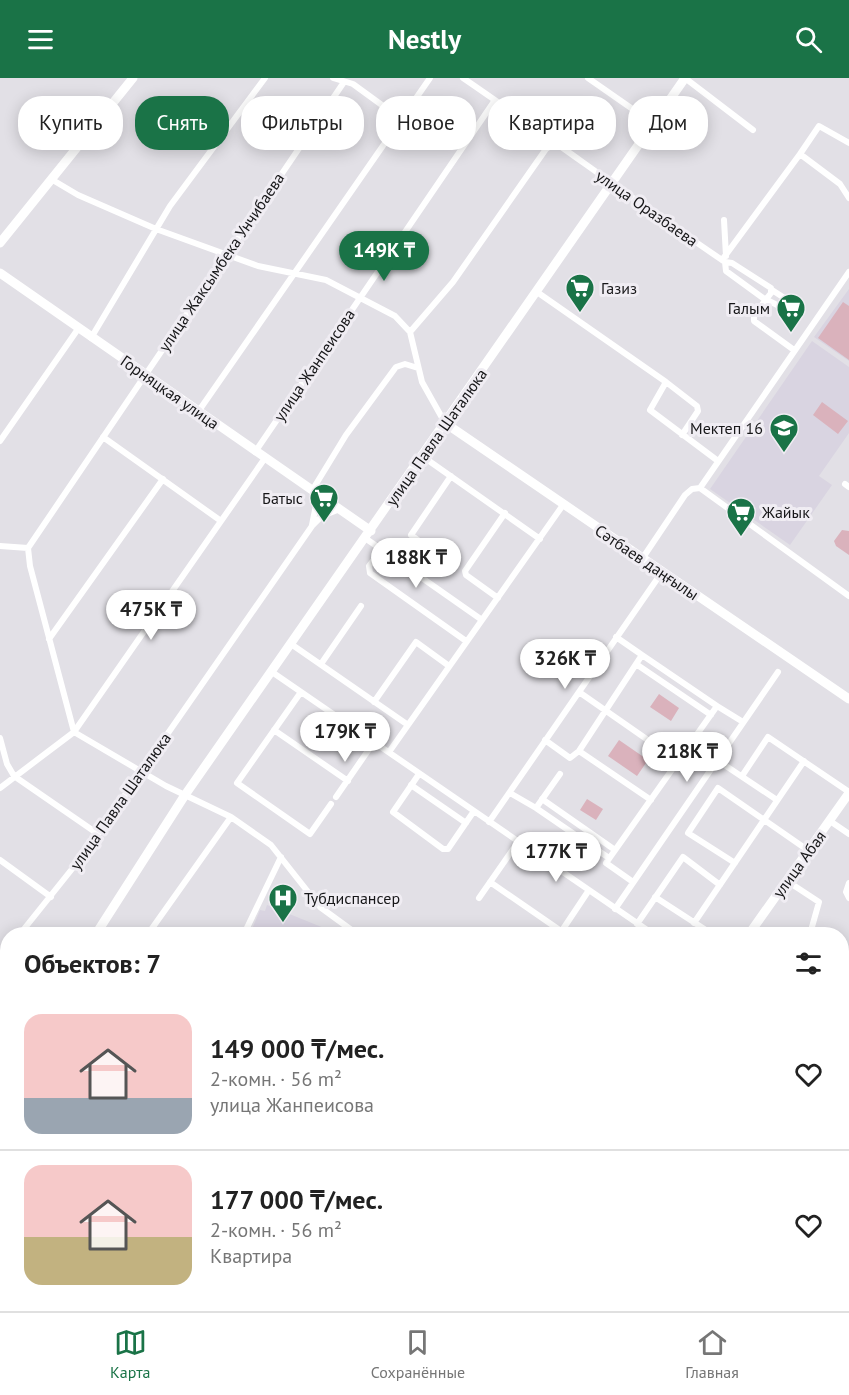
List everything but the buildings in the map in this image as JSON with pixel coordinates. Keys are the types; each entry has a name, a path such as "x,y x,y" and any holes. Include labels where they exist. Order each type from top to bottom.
{"street":[{"path":"0,243 133,78"},
{"path":"91,338 156,229 265,78"},
{"path":"333,78 353,84 376,101"},
{"path":"417,96 430,78"},
{"name":"улица Оразбаева","path":"463,78 489,96"},
{"path":"588,78 628,106"},
{"path":"685,78 753,130"},
{"name":"улица Павла Шаталюка","path":"673,96 685,78"},
{"name":"улица Жаксымбека Унчибаева","path":"28,548 344,82"},
{"name":"улица Жанпеисова","path":"255,452 488,110"},
{"path":"724,259 819,126 849,143"},
{"path":"198,412 380,150"},
{"path":"410,332 453,282 545,150"},
{"name":"улица Оразбаева","path":"566,150 612,185 732,262 772,292"},
{"name":"улица Павла Шаталюка","path":"100,927 185,795 636,150"},
{"path":"800,154 840,184 849,198"},
{"path":"51,179 78,195 156,229 227,255 326,280 394,316 410,332 417,368 445,423"},
{"path":"724,220 726,271 767,300 783,310 789,304 772,292 767,300 754,315 754,321 794,350"},
{"path":"642,560 685,495 700,488 849,272"},
{"name":"Горняцкая улица","path":"0,273 255,452 342,509"},
{"path":"537,292 697,406 698,411 682,435"},
{"path":"0,441 78,329"},
{"path":"316,505 329,500 327,513 318,511 316,505 313,489 346,435 396,367 405,364 417,368"},
{"path":"666,382 650,410 718,461"},
{"name":"Сәтбаев даңғылы","path":"445,423 642,560 849,699"},
{"path":"103,437 221,521"},
{"path":"422,456 540,539"},
{"path":"0,788 74,732 265,458"},
{"path":"419,541 411,535 451,476"},
{"path":"49,639 163,479"},
{"path":"700,488 849,597"},
{"path":"312,526 316,505"},
{"path":"389,753 563,505"},
{"path":"342,509 381,550 482,620"},
{"name":"улица Павла Шаталюка","path":"26,927 98,834 312,526 327,513 342,509"},
{"path":"498,598 466,575 465,571 505,513"},
{"path":"0,546 28,548 74,732 142,772 231,817 272,845 320,907 347,927"},
{"path":"381,550 369,566 370,573 466,641"},
{"path":"489,822 662,572"},
{"path":"321,664 362,606"},
{"path":"616,637 743,722"},
{"path":"374,702 416,642 449,666"},
{"path":"291,644 408,725"},
{"path":"545,740 570,758 579,751 642,654"},
{"path":"636,664 711,715"},
{"path":"272,672 642,927"},
{"path":"615,909 778,672"},
{"path":"301,692 237,783 310,834 331,804"},
{"path":"579,692 678,761"},
{"path":"633,882 606,863 717,706"},
{"path":"274,730 348,781"},
{"path":"742,776 768,737 849,793"},
{"path":"0,738 7,765 14,776 98,834"},
{"path":"336,797 374,742"},
{"path":"579,751 651,800"},
{"path":"717,760 777,800"},
{"path":"694,922 804,761"},
{"path":"420,774 393,812 443,849 448,849 474,812"},
{"path":"536,808 560,774"},
{"path":"411,785 466,823"},
{"path":"735,863 688,833 718,788 809,851"},
{"path":"510,793 609,858"},
{"name":"улица Абая","path":"754,927 849,793"},
{"path":"542,799 615,850"},
{"path":"153,927 231,817"},
{"path":"830,821 849,834"},
{"path":"479,898 518,842"},
{"path":"247,927 281,857"},
{"path":"637,924 683,858 720,885"},
{"path":"0,860 51,897"},
{"path":"787,881 819,902 812,927"},
{"path":"490,882 552,927"},
{"path":"849,883 846,892 849,898"},
{"path":"564,927 588,890"},
{"path":"655,897 702,927"}],"shaded area":[{"path":"849,289 849,361 814,337"},
{"path":"843,302 849,306 849,360 818,338"},
{"name":"Мектеп 16","path":"812,341 849,367 849,433 819,476 832,485 790,545 710,489"},
{"path":"822,402 848,421 838,434 813,415"},
{"path":"842,530 849,531 849,555 836,546 834,541"},
{"path":"659,694 679,708 671,721 650,707"},
{"path":"619,740 648,760 637,776 608,756"},
{"path":"587,799 603,809 596,820 580,810"},
{"path":"267,905 322,927 253,927 260,910 265,911"}],"place":[{"name":"Газиз","path":"580,314"},
{"name":"Галым","path":"791,334"},
{"name":"Мектеп 16","path":"784,454"},
{"name":"Батыс","path":"324,524"},
{"name":"Жайык","path":"741,538"},
{"name":"Тубдиспансер","path":"283,924"}]}
